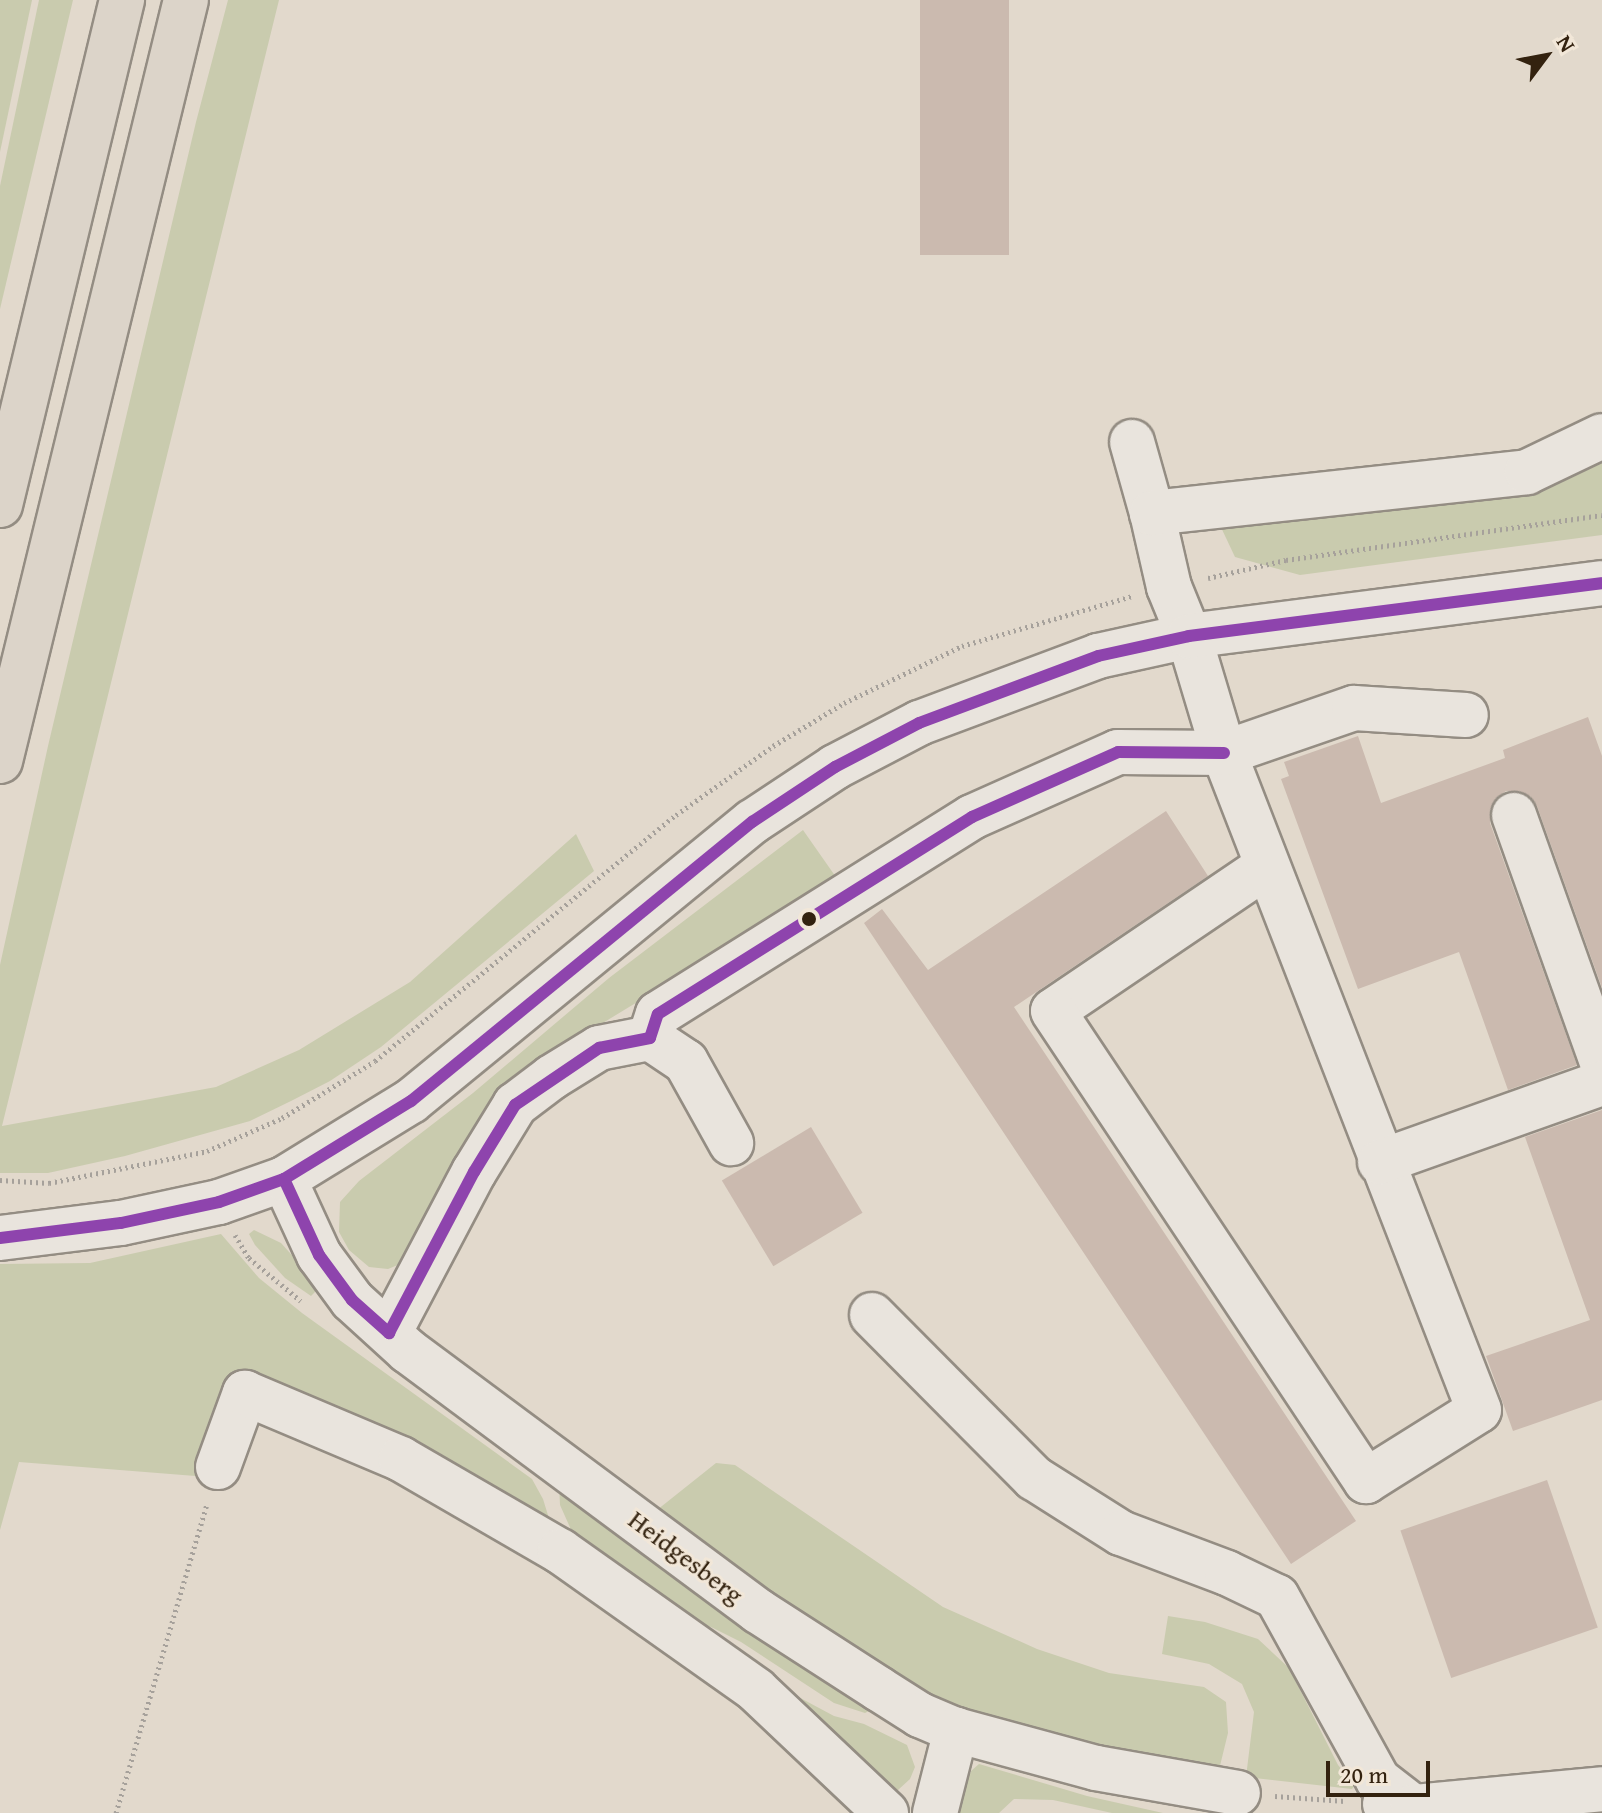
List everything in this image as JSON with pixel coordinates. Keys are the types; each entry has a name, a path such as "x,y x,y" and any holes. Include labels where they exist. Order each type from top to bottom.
{"highway":[{"path":"0,505 122,0"},
{"path":"0,761 186,0"}],"street":[{"path":"1152,513 1527,472 1602,436"},
{"path":"1132,442 1169,587 1189,636 1224,753 1380,1162 1479,1410 1366,1481 1053,1011 1267,866"},
{"path":"0,1238 121,1223 219,1202 284,1179 411,1101 752,822 835,767 919,723 1098,656 1189,636 1602,583"},
{"path":"650,1038 658,1014 972,817 1118,752 1224,753 1354,708 1466,715"},
{"path":"1514,815 1602,1062"},
{"path":"389,1333 474,1172 515,1105 599,1048 650,1038 686,1062 731,1143"},
{"path":"1380,1162 1602,1083"},
{"name":"Heidgesberg","path":"284,1179 319,1255 352,1300 389,1333 758,1611 920,1715 956,1730 1096,1768 1238,1793"},
{"path":"872,1315 1034,1478 1121,1533 1227,1573 1277,1597 1394,1805 1602,1789"},
{"path":"218,1467 245,1393 401,1459 560,1551 756,1690 886,1813"},
{"path":"935,1813 956,1730"}],"path":[{"path":"0,1180 49,1183 207,1151"},
{"path":"116,1813 218,1467"},
{"path":"1238,1793 1394,1805"}],"green space":[{"path":"0,0 32,0 0,152"},
{"path":"39,0 73,0 0,309 0,186"},
{"path":"228,0 279,0 2,1126 216,1087 299,1050 410,982 576,834 594,871 381,1047 330,1081 291,1101 250,1121 125,1156 48,1173 0,1173 0,965 48,746 196,122"},
{"path":"1602,447 1602,535 1300,575 1235,557 1218,521"},
{"path":"803,830 838,880 537,1063 405,1262 388,1269 369,1267 349,1250 339,1232 340,1202 359,1181 473,1093 609,978"},
{"path":"254,1230 281,1243 308,1273 317,1290 311,1296 285,1278 255,1245 249,1234"},
{"path":"221,1234 259,1278 302,1313 532,1479 543,1499 551,1525 238,1374 208,1477 19,1462 0,1530 0,1264 90,1263"},
{"path":"716,1463 735,1465 943,1607 1037,1649 1109,1673 1204,1687 1226,1702 1228,1733 1218,1774 1045,1739 949,1703 868,1661 768,1597 657,1510"},
{"path":"559,1484 873,1709 865,1713 834,1703 741,1642 711,1627 674,1618 581,1552 560,1505"},
{"path":"1168,1616 1205,1622 1258,1639 1289,1668 1338,1765 1355,1785 1352,1789 1246,1777 1254,1712 1242,1684 1209,1664 1162,1654"},
{"path":"720,1643 791,1693 834,1716 864,1724 907,1745 915,1767 910,1779 898,1790 885,1790"},
{"path":"979,1764 1087,1796 1163,1813 1112,1813 1053,1800 1014,1799 999,1813 955,1813 971,1771"}],"building":[{"path":"920,0 1009,0 1009,255 920,255"},
{"path":"1588,717 1602,756 1602,988 1537,806 1530,796 1519,791 1506,791 1496,798 1490,810 1490,823 1577,1065 1508,1090 1459,952 1358,989 1281,779 1289,776 1284,762 1358,736 1381,803 1505,758 1503,750"},
{"path":"1166,811 1208,876 1014,1007 1356,1521 1291,1564 864,923 882,909 928,970"},
{"path":"1602,1110 1602,1400 1513,1431 1486,1356 1590,1320 1525,1137"},
{"path":"811,1127 863,1213 773,1266 722,1181"},
{"path":"1547,1480 1598,1628 1451,1678 1400,1530"}],"transit line":[{"path":"0,1238 121,1223 219,1202 284,1179 411,1101 752,822 835,767 919,723 1098,656 1189,636 1602,583"},
{"path":"650,1038 658,1014 972,817 1118,752 1224,753"},
{"path":"389,1333 474,1172 515,1105 599,1048 650,1038"},
{"path":"284,1179 319,1255 352,1300 389,1333"}]}
